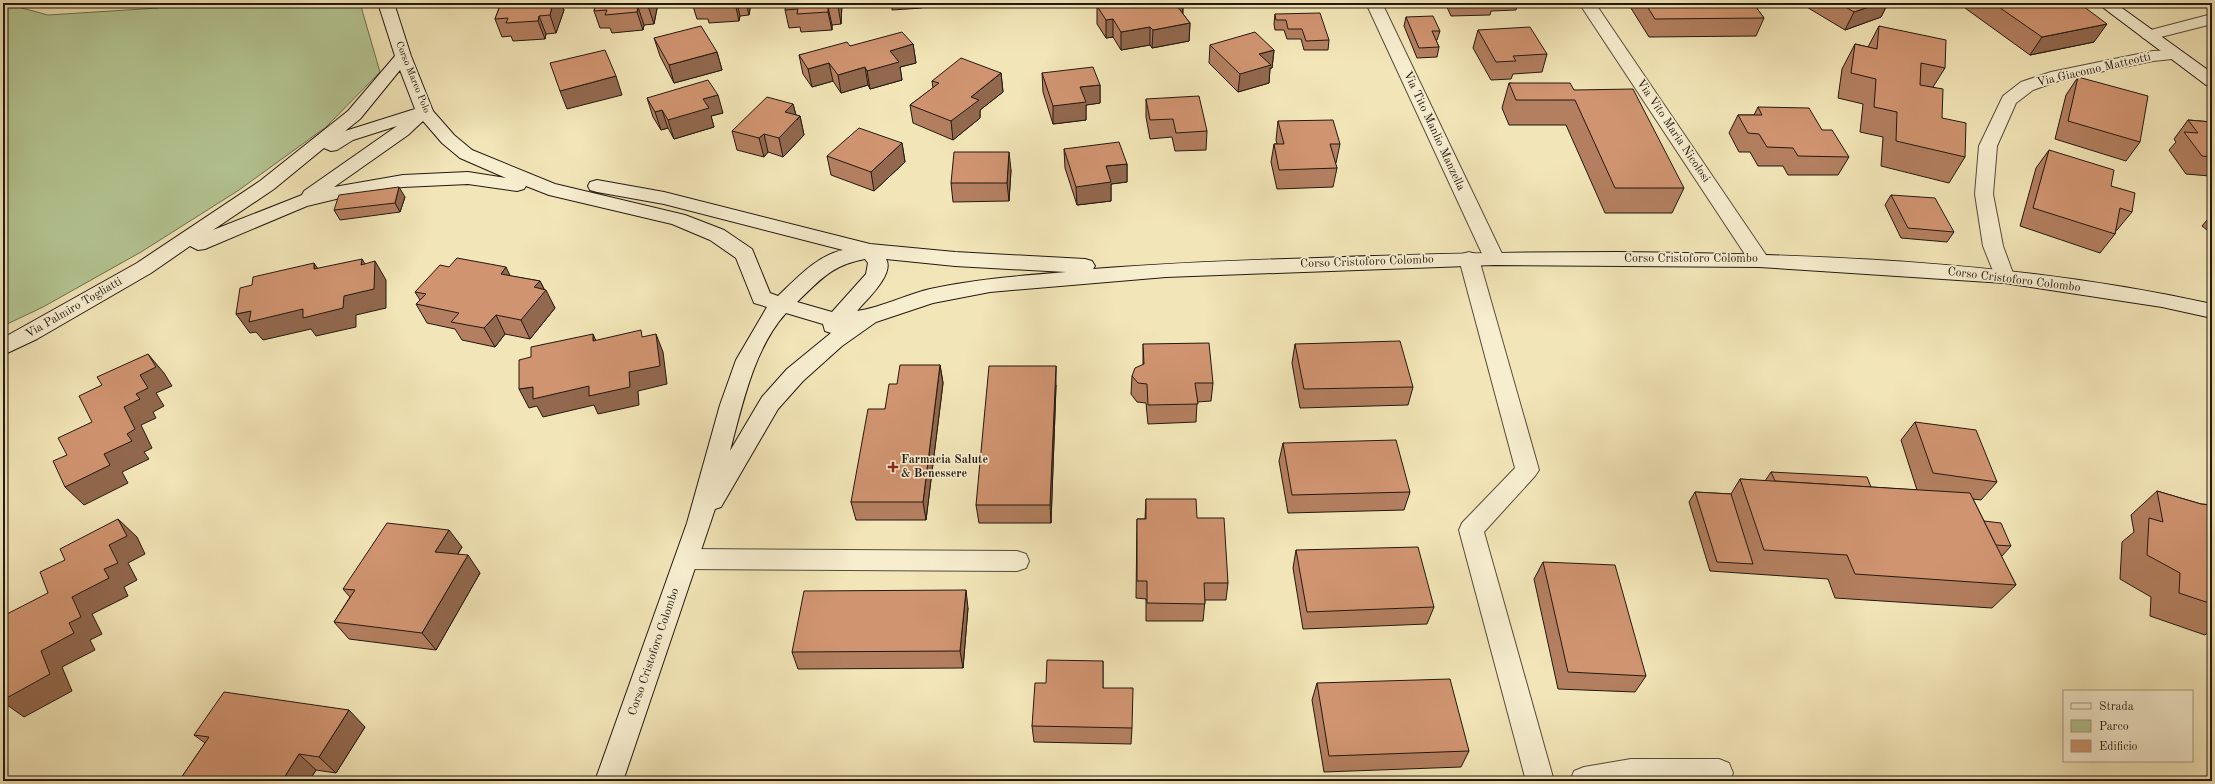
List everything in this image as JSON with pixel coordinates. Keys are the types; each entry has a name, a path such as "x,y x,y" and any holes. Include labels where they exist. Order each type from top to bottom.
{"street":[{"name":"Corso Marco Polo","path":"386,3 403,56 425,112 448,138 466,154 494,167"},
{"name":"Via Tito Manlio Manzella","path":"1374,3 1494,258"},
{"name":"Via Vito Maria Nicolosi","path":"1587,3 1759,260"},
{"path":"2105,3 2212,81"},
{"name":"Via Giacomo Matteotti","path":"2149,35 2212,19"},
{"name":"Via Giacomo Matteotti","path":"2004,276 1993,246 1984,194 1988,146 2009,100 2027,86 2057,76 2153,56 2176,55"},
{"path":"267,185 354,115 403,56"},
{"path":"144,268 267,185 347,136 425,112"},
{"path":"302,201 402,131 425,112"},
{"path":"494,167 549,189"},
{"path":"494,167 664,198 779,226 870,251 955,259 1166,270"},
{"path":"144,268 243,224 302,201 361,187 411,181 468,178 549,189 678,219 717,235 745,254 771,301 771,316 748,360 731,404 699,523"},
{"path":"771,301 819,269 841,257 870,251"},
{"path":"699,523 770,403 795,375 836,321 876,276 878,262 870,251"},
{"name":"Corso Cristoforo Colombo","path":"1166,270 1494,258 1759,260 2004,276 2162,300 2212,311"},
{"path":"1469,259 1527,470 1471,530 1540,781"},
{"name":"Via Palmiro Togliatti","path":"3,347 30,334 144,268"},
{"path":"771,301 836,321 871,316 930,296 990,285 1166,270"},
{"path":"795,375 835,341 871,316"},
{"name":"Corso Cristoforo Colombo","path":"609,781 699,523"},
{"path":"687,559 1017,561"},
{"path":"1584,781 1631,772 1719,774"}],"green space":[{"path":"3,3 48,15 158,8 172,3 360,3 380,72 326,127 239,190 141,252 43,307 3,326"}],"building":[{"path":"501,3 553,3 550,15 539,16 538,21 506,23 508,18 495,19"},
{"path":"596,3 649,3 648,6 638,7 637,12 605,15 607,10 594,11"},
{"path":"704,3 735,3 704,5"},
{"path":"786,3 838,3 838,6 828,7 828,12 797,14 798,9 785,10"},
{"path":"1116,3 1182,3 1183,5 1177,6 1190,23 1153,30 1150,27 1121,32 1113,19 1106,20 1097,6"},
{"path":"1451,3 1491,3 1492,5 1453,7"},
{"path":"1645,3 1753,3 1764,18 1655,19"},
{"path":"1839,3 1880,3 1854,12"},
{"path":"1993,3 2079,3 2107,24 2042,37"},
{"path":"1320,13 1329,40 1306,41 1302,29 1288,29 1286,20 1276,20 1275,14"},
{"path":"1433,16 1440,31 1432,31 1439,47 1419,48 1406,17"},
{"path":"701,26 717,52 669,65 654,38"},
{"path":"1879,26 1946,40 1945,68 1921,63 1920,85 1943,89 1942,118 1966,123 1965,157 1896,141 1897,112 1874,107 1876,79 1851,73 1855,44 1877,49"},
{"path":"1530,27 1547,54 1513,56 1516,61 1496,62 1478,30"},
{"path":"902,32 913,44 890,51 899,62 867,71 865,67 838,75 829,63 808,69 799,55 847,42 850,46"},
{"path":"1255,32 1274,50 1259,54 1271,65 1240,74 1210,45"},
{"path":"605,50 616,76 560,91 550,63"},
{"path":"961,58 1001,73 971,97 979,100 951,121 910,105 939,83 932,81"},
{"path":"1093,67 1100,85 1080,87 1086,102 1053,106 1042,73"},
{"path":"2078,77 2148,96 2140,142 2068,121"},
{"path":"708,80 718,95 703,99 709,108 668,120 662,110 655,112 647,98"},
{"path":"1509,83 1570,83 1574,90 1633,89 1684,188 1615,188 1575,100 1516,100"},
{"path":"1199,96 1207,131 1176,133 1173,119 1150,120 1146,99"},
{"path":"767,97 793,104 785,112 800,116 779,138 764,134 759,138 732,131"},
{"path":"1758,107 1809,108 1822,130 1832,130 1849,157 1798,156 1793,148 1767,147 1759,134 1748,133 1738,115 1762,115"},
{"path":"1333,120 1340,144 1330,144 1337,168 1279,170 1274,144 1284,144 1278,121"},
{"path":"2188,120 2212,122 2212,157 2202,156 2184,132 2198,133"},
{"path":"859,128 902,143 871,172 827,156"},
{"path":"1119,142 1127,164 1106,166 1111,182 1076,187 1064,149"},
{"path":"2049,150 2114,170 2111,186 2135,193 2132,212 2120,208 2115,234 2033,208"},
{"path":"954,152 1009,152 1007,183 951,183"},
{"path":"399,187 395,203 334,210 339,195"},
{"path":"1891,195 1935,198 1954,232 1908,228"},
{"path":"457,258 506,267 501,274 540,281 534,287 546,290 521,320 496,315 484,328 451,322 459,313 416,304 426,294 415,292 440,265 449,267"},
{"path":"362,259 361,265 375,261 374,289 344,296 343,308 303,318 303,309 249,322 251,311 236,314 240,288 252,285 253,277 314,263 314,269"},
{"path":"641,330 642,337 656,334 660,366 629,372 630,387 589,396 589,386 533,399 533,387 519,389 519,360 531,357 531,347 593,334 593,341"},
{"path":"1400,341 1413,387 1304,389 1295,344"},
{"path":"1209,343 1213,383 1195,383 1198,404 1148,405 1147,384 1138,383 1132,376 1135,368 1144,364 1143,344"},
{"path":"148,354 156,367 140,375 148,388 136,394 140,399 124,407 135,429 127,434 132,441 104,454 110,465 65,487 53,461 67,455 58,438 92,422 79,396 102,385 97,377"},
{"path":"900,365 940,365 923,502 851,502 868,409 885,409 889,384 897,384"},
{"path":"989,366 1056,366 1050,505 976,505"},
{"path":"1915,422 1976,430 1997,482 1933,473"},
{"path":"1396,440 1410,492 1292,495 1283,443"},
{"path":"1771,472 1867,477 1871,487 1775,481"},
{"path":"1740,479 1970,493 2016,585 1855,574 1847,555 1764,550"},
{"path":"2157,491 2201,504 2212,505 2212,604 2179,593 2180,573 2147,555 2149,518 2163,522"},
{"path":"1695,492 1731,494 1753,564 1717,562"},
{"path":"1146,499 1196,499 1197,518 1224,518 1228,583 1204,583 1205,604 1147,603 1147,581 1137,581 1137,519 1146,519"},
{"path":"118,519 127,536 109,545 118,563 104,569 109,578 72,597 81,617 69,623 74,633 41,651 50,674 3,700 3,616 48,593 40,572 65,560 60,549"},
{"path":"1984,521 2001,523 2011,546 1996,545"},
{"path":"387,523 449,530 435,552 468,555 422,633 334,622 355,590 343,589"},
{"path":"1418,547 1434,607 1307,612 1296,550"},
{"path":"1543,562 1615,565 1646,676 1568,672"},
{"path":"966,590 960,651 792,652 804,591"},
{"path":"1047,660 1103,661 1103,688 1133,688 1132,728 1032,726 1035,683 1046,683"},
{"path":"1450,679 1469,751 1329,756 1317,683"},
{"path":"224,692 349,710 319,757 299,754 282,781 179,781 209,737 194,735"}],"place":[{"name":"Farmacia Salute & Benessere","path":"893,467"}]}
